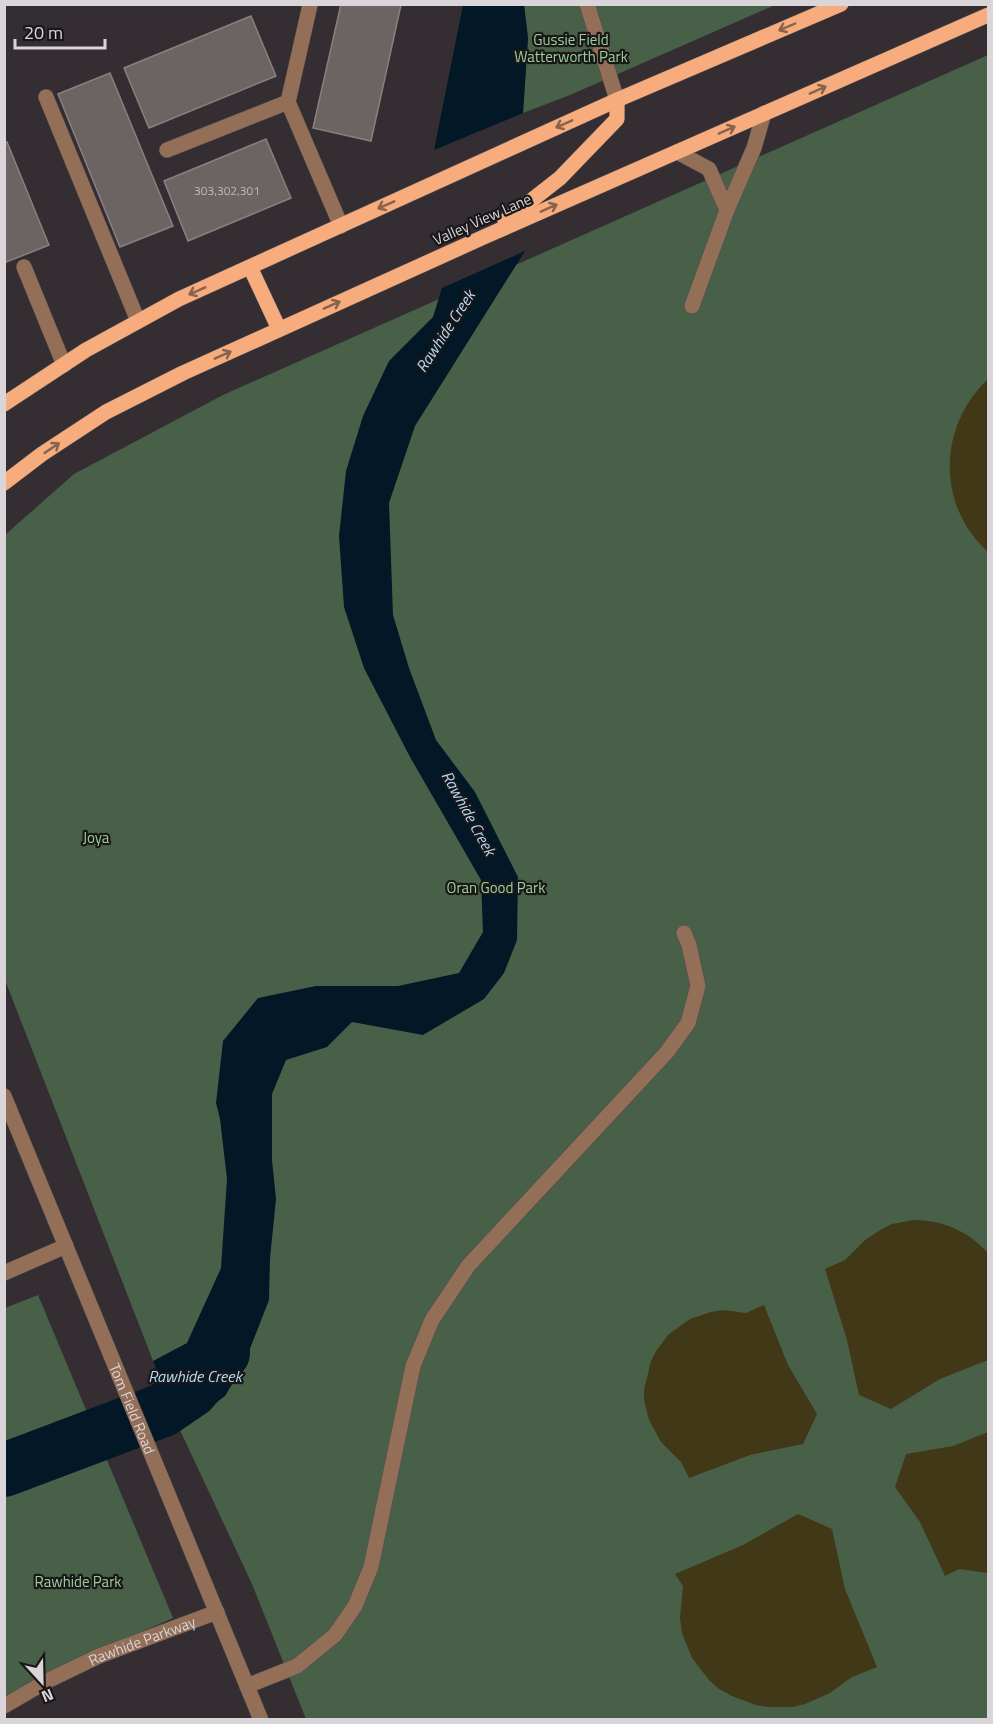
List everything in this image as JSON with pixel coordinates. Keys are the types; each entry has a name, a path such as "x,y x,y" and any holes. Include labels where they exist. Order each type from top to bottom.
{"main road":[{"path":"4,404 86,350 179,298 617,100 841,4"},
{"name":"Valley View Lane","path":"4,483 42,454 106,412 183,373 486,236 988,15"},
{"path":"486,236 560,178 617,119 617,100"},
{"path":"250,267 279,329"}],"street":[{"path":"587,4 617,100"},
{"path":"310,5 288,102 341,226"},
{"path":"46,96 138,321"},
{"path":"167,150 288,102"},
{"path":"692,306 727,210 754,148 764,113"},
{"path":"677,152 709,169 727,210"},
{"path":"24,267 64,365"},
{"path":"247,1686 297,1666 335,1635 355,1606 371,1567 413,1366 432,1320 468,1266 667,1052 688,1023 698,986 684,933"},
{"name":"Tom Field Road","path":"4,1096 261,1719"},
{"path":"4,1273 66,1246"},
{"name":"Rawhide Parkway","path":"4,1706 47,1681 99,1656 217,1612"}],"green space":[{"name":"Gussie Field Watterworth Park","path":"524,5 775,5 570,95 523,113 528,38"},
{"name":"Oran Good Park","path":"988,55 988,1719 306,1719 252,1584 180,1430 5,980 5,535 74,474 223,395"},
{"name":"Rawhide Park","path":"38,1295 173,1618 27,1683 5,1700 5,1308"}],"sand":[{"path":"988,379 988,552 971,533 959,512 952,489 950,466 952,442 960,419 972,398"},
{"path":"913,1220 935,1222 954,1228 972,1239 988,1253 988,1360 940,1379 891,1409 859,1395 847,1340 825,1269 845,1260 865,1240 882,1229 892,1224"},
{"path":"764,1305 788,1365 817,1414 803,1444 750,1455 689,1478 681,1462 661,1442 649,1420 644,1390 651,1361 669,1334 690,1319 723,1310 746,1313"},
{"path":"988,1432 988,1573 959,1569 945,1576 920,1522 895,1487 906,1454 953,1446"},
{"path":"798,1514 832,1529 845,1589 877,1667 852,1677 830,1693 805,1704 793,1707 756,1705 719,1689 692,1658 682,1633 680,1618 683,1586 675,1574 743,1545"}],"water":[{"path":"463,5 524,5 528,38 523,113 434,150"},
{"name":"Rawhide Creek","path":"525,251 415,426 389,503 393,615 409,668 436,740 475,792 518,877 517,940 504,973 484,999 423,1035 352,1022 327,1047 286,1060 272,1094 272,1160 276,1199 270,1258 269,1300 244,1364 225,1396 180,1430 153,1361 187,1343 221,1268 227,1179 216,1103 223,1041 258,998 316,986 398,986 459,973 483,932 481,880 410,757 364,668 344,607 339,536 346,471 363,416 389,361 433,317 442,288"},
{"path":"88,1414 105,1455 29,1476 5,1486 5,1447"}],"building":[{"path":"341,4 401,5 371,141 313,128"},
{"path":"251,16 276,76 149,128 124,68"},
{"path":"110,73 173,226 120,247 58,94"},
{"path":"266,139 291,198 188,241 164,181"},
{"path":"7,142 49,245 4,263 4,143"}],"waterway":[{"name":"Rawhide Creek","path":"4,1470 163,1410 191,1391 223,1353"}],"park label":[{"name":"Joya","path":"96,837"}]}
